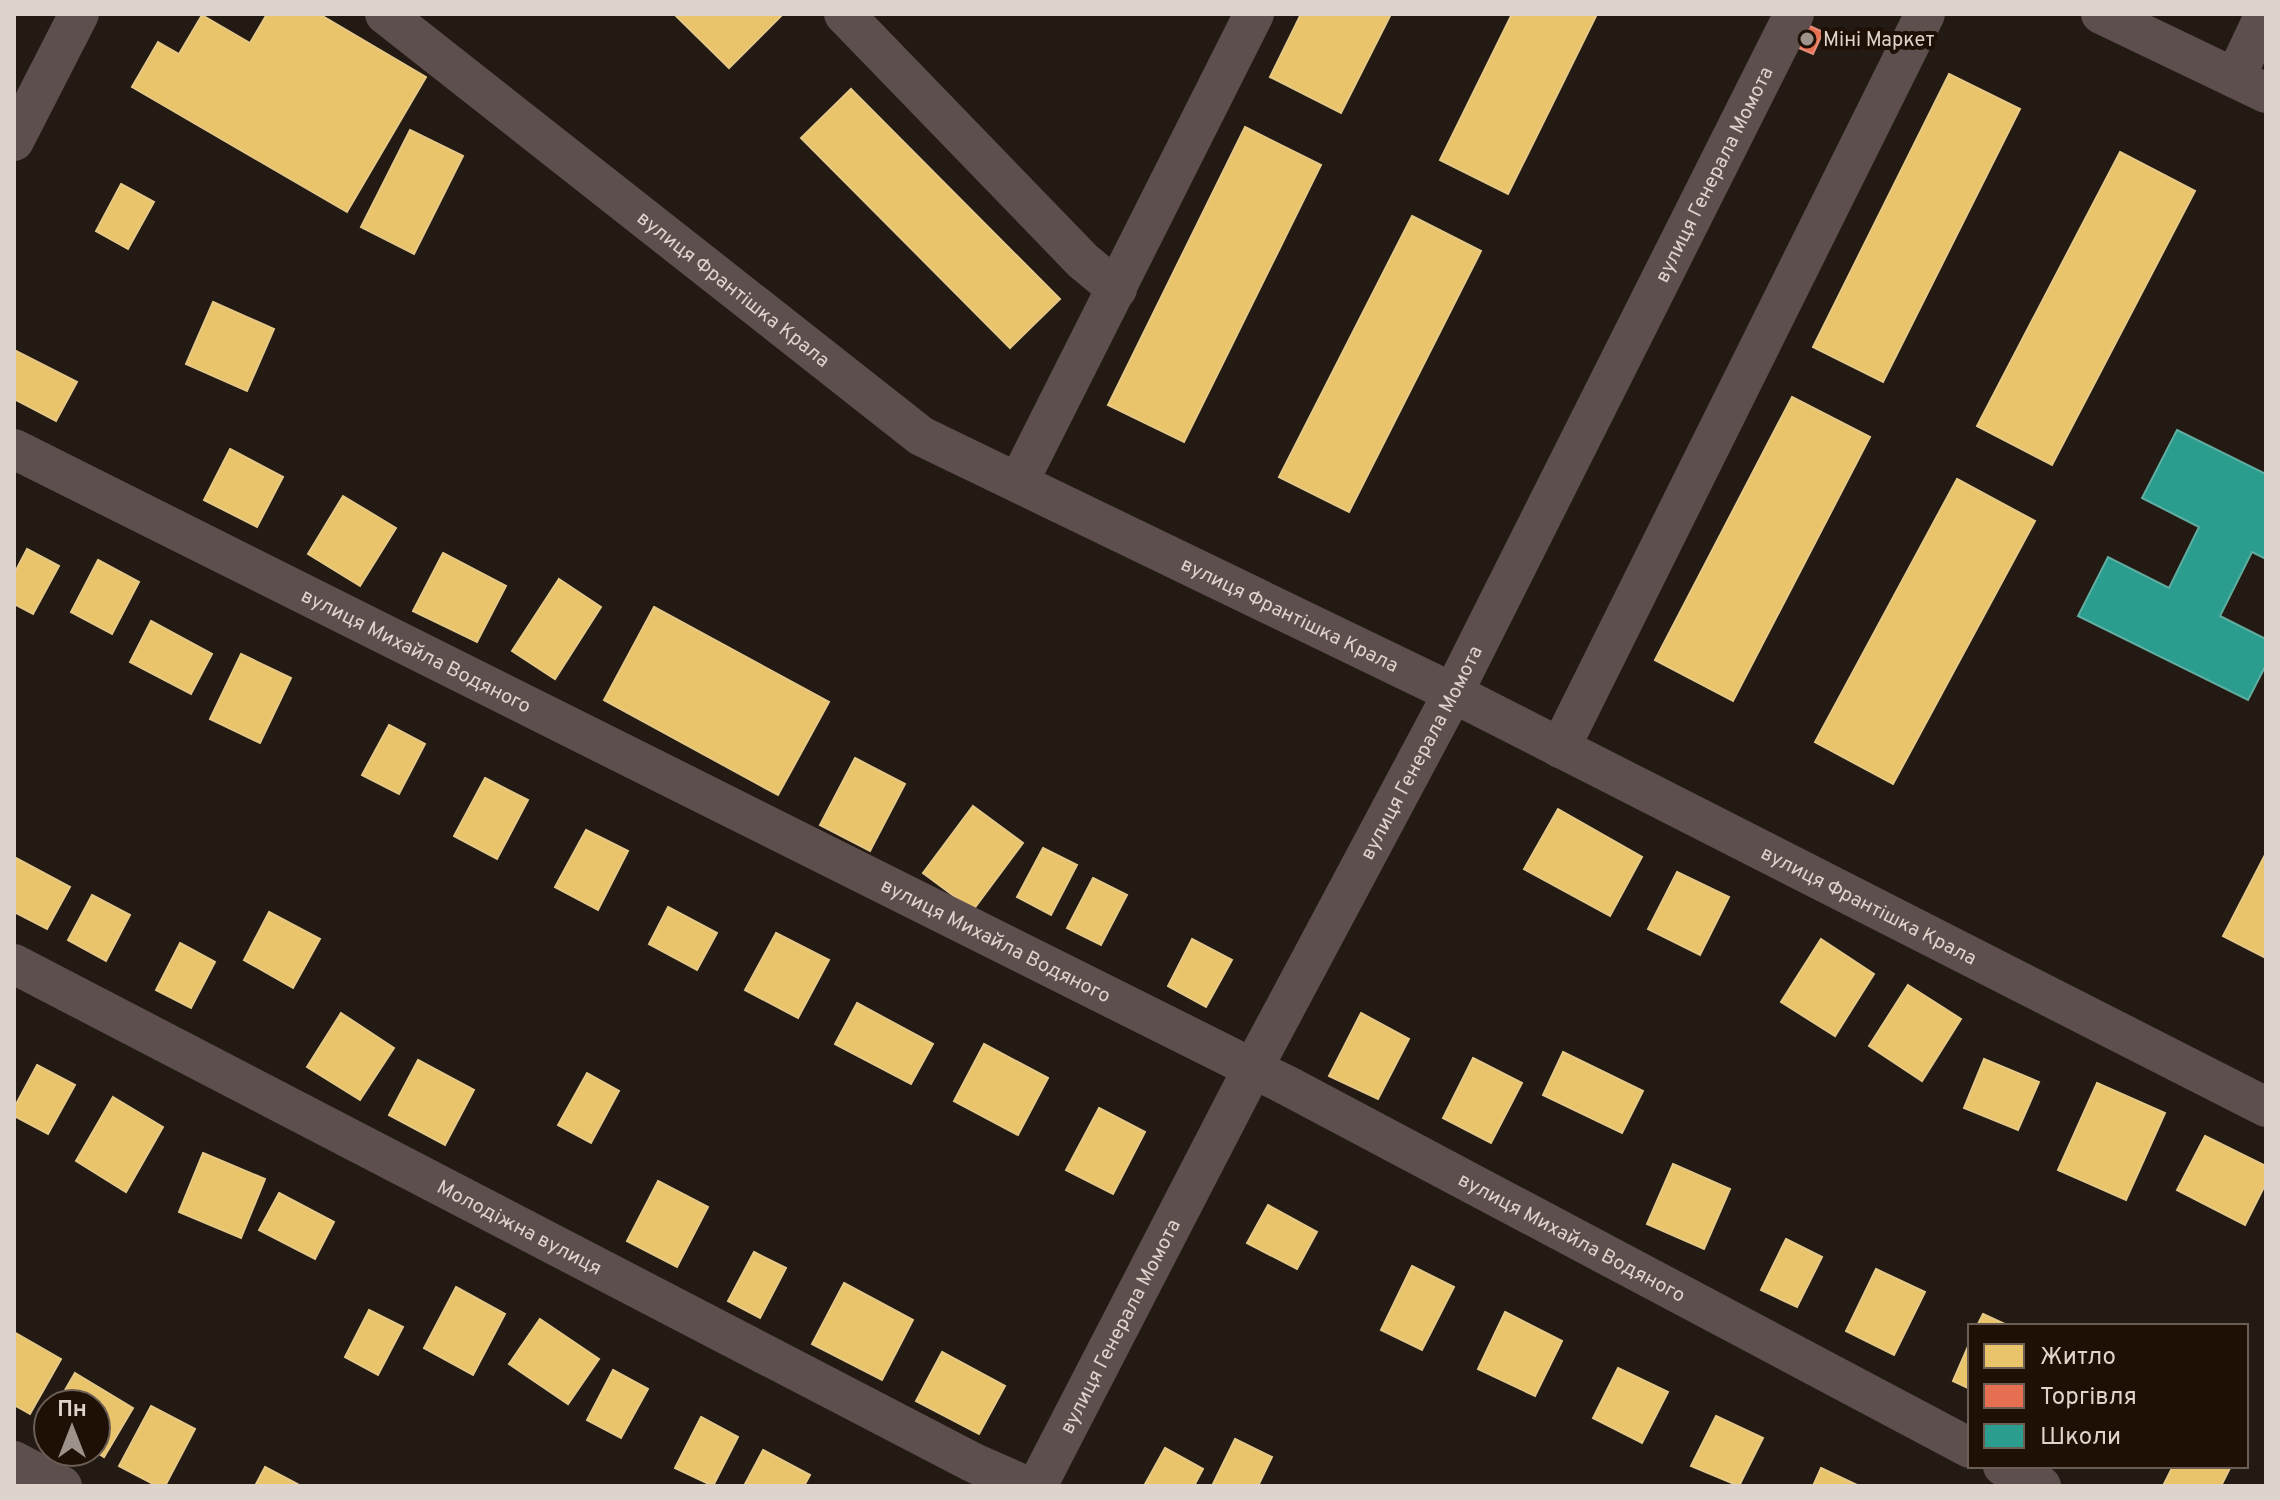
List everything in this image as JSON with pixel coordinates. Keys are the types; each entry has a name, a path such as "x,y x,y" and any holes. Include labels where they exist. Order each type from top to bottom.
{"street":[{"path":"14,141 79,14"},
{"name":"вулиця Франтішка Крала","path":"385,14 921,436 1453,693 2263,1098"},
{"path":"844,14 1083,261 1117,289"},
{"path":"1019,481 1254,14"},
{"name":"вулиця Генерала Момота","path":"1037,1486 1253,1068 1453,693 1794,14"},
{"path":"1560,748 1925,14"},
{"path":"2101,14 2250,86 2265,14"},
{"name":"вулиця Михайла Водяного","path":"14,449 1253,1068 1968,1447"},
{"name":"Молодіжна вулиця","path":"14,964 960,1456 1026,1486"},
{"path":"14,1461 62,1486"},
{"path":"2007,1468 2041,1486"}],"building: Житло":[{"path":"267,14 319,14 426,77 347,212 132,87 158,42 179,54 202,15 250,43"},
{"path":"674,14 783,14 729,68"},
{"path":"1301,14 1391,14 1341,113 1270,77"},
{"path":"1512,14 1597,14 1508,194 1440,160"},
{"path":"1949,74 2020,109 1883,382 1813,347"},
{"path":"851,89 1060,299 1010,348 801,138"},
{"path":"1245,127 1321,165 1184,442 1108,405"},
{"path":"410,130 463,156 414,254 361,227"},
{"path":"2120,152 2195,191 2052,465 1977,426"},
{"path":"121,184 154,202 128,249 96,231"},
{"path":"1412,216 1481,251 1349,512 1279,477"},
{"path":"213,302 274,329 247,391 186,364"},
{"path":"14,350 77,382 56,421 14,399"},
{"path":"1792,397 1870,437 1733,701 1655,660"},
{"path":"230,449 283,477 257,527 204,500"},
{"path":"1957,479 2035,521 1893,784 1815,742"},
{"path":"343,496 396,528 360,586 308,554"},
{"path":"27,549 59,566 33,614 14,604 14,574"},
{"path":"443,553 506,586 477,642 413,611"},
{"path":"98,560 139,582 112,634 71,612"},
{"path":"559,579 601,607 555,679 512,651"},
{"path":"654,607 829,702 778,795 604,700"},
{"path":"151,621 212,654 191,694 130,662"},
{"path":"241,654 291,678 260,743 210,719"},
{"path":"389,725 425,744 399,794 362,775"},
{"path":"855,758 905,784 870,851 820,825"},
{"path":"485,778 528,800 497,859 454,836"},
{"path":"973,806 1023,843 973,910 923,873"},
{"path":"1558,809 1642,857 1610,916 1524,869"},
{"path":"586,830 628,851 598,910 555,887"},
{"path":"1043,848 1077,865 1051,915 1017,897"},
{"path":"2266,853 2266,958 2223,936"},
{"path":"14,857 70,887 47,929 14,912"},
{"path":"1677,872 1729,897 1700,955 1648,929"},
{"path":"1093,878 1127,895 1101,945 1067,928"},
{"path":"92,895 130,915 106,961 68,940"},
{"path":"668,907 717,933 697,970 649,944"},
{"path":"269,912 320,939 293,988 244,960"},
{"path":"776,933 829,960 798,1018 745,990"},
{"path":"1192,939 1232,960 1206,1007 1168,986"},
{"path":"1821,939 1874,974 1835,1036 1781,1002"},
{"path":"180,943 215,962 191,1008 156,990"},
{"path":"1908,985 1961,1019 1922,1081 1869,1046"},
{"path":"857,1003 933,1044 911,1084 835,1044"},
{"path":"341,1013 394,1048 360,1100 307,1067"},
{"path":"1361,1013 1409,1039 1378,1099 1329,1076"},
{"path":"984,1044 1048,1078 1018,1135 954,1101"},
{"path":"1563,1052 1643,1091 1622,1133 1543,1095"},
{"path":"1473,1058 1522,1083 1491,1143 1443,1118"},
{"path":"1984,1059 2039,1082 2018,1130 1964,1108"},
{"path":"418,1060 474,1090 445,1145 389,1115"},
{"path":"37,1065 75,1085 48,1134 14,1116 14,1108"},
{"path":"587,1073 619,1091 591,1143 558,1125"},
{"path":"2097,1083 2165,1113 2126,1200 2058,1170"},
{"path":"113,1097 163,1127 126,1192 76,1161"},
{"path":"1099,1108 1145,1132 1113,1194 1066,1170"},
{"path":"2205,1136 2266,1166 2266,1183 2245,1225 2177,1190"},
{"path":"203,1153 265,1179 241,1238 179,1212"},
{"path":"1673,1164 1730,1189 1704,1249 1647,1224"},
{"path":"658,1181 708,1207 677,1267 627,1241"},
{"path":"279,1193 334,1222 315,1259 259,1230"},
{"path":"1268,1205 1317,1232 1297,1269 1247,1243"},
{"path":"1786,1239 1822,1257 1797,1307 1761,1290"},
{"path":"754,1252 786,1268 760,1318 728,1301"},
{"path":"1412,1266 1454,1287 1422,1350 1381,1330"},
{"path":"1876,1269 1925,1292 1894,1355 1846,1331"},
{"path":"844,1283 913,1320 882,1380 812,1344"},
{"path":"456,1287 505,1314 473,1375 424,1348"},
{"path":"369,1310 403,1327 378,1375 345,1357"},
{"path":"1505,1312 1562,1341 1535,1396 1478,1369"},
{"path":"1983,1314 2005,1324 1978,1324"},
{"path":"540,1319 599,1359 568,1404 509,1364"},
{"path":"14,1332 61,1359 45,1388 32,1388 30,1414 14,1405"},
{"path":"1968,1347 1968,1388 1953,1381"},
{"path":"942,1352 1005,1386 979,1434 916,1401"},
{"path":"1618,1368 1668,1392 1642,1443 1593,1418"},
{"path":"613,1370 648,1389 621,1438 587,1420"},
{"path":"75,1373 100,1388 66,1388"},
{"path":"112,1395 133,1408 112,1443"},
{"path":"151,1406 195,1429 165,1486 157,1486 119,1466"},
{"path":"1716,1416 1763,1438 1739,1486 1691,1466"},
{"path":"701,1417 738,1437 713,1486 675,1468"},
{"path":"1235,1439 1272,1457 1258,1486 1212,1486"},
{"path":"1165,1448 1203,1469 1194,1486 1144,1486"},
{"path":"763,1450 810,1475 804,1486 744,1486"},
{"path":"265,1467 301,1486 255,1486"},
{"path":"1821,1468 1859,1486 1813,1486"},
{"path":"2172,1468 2230,1468 2221,1486 2163,1486"}],"building: Торгівля":[{"path":"1803,23 1823,32 1813,54 1792,45"}],"building: Школи":[{"path":"2177,430 2266,474 2266,559 2252,552 2220,616 2266,639 2266,665 2248,700 2078,616 2108,557 2169,588 2199,527 2142,498"}],"place":[{"name":"Міні Маркет","path":"1807,39"}]}
